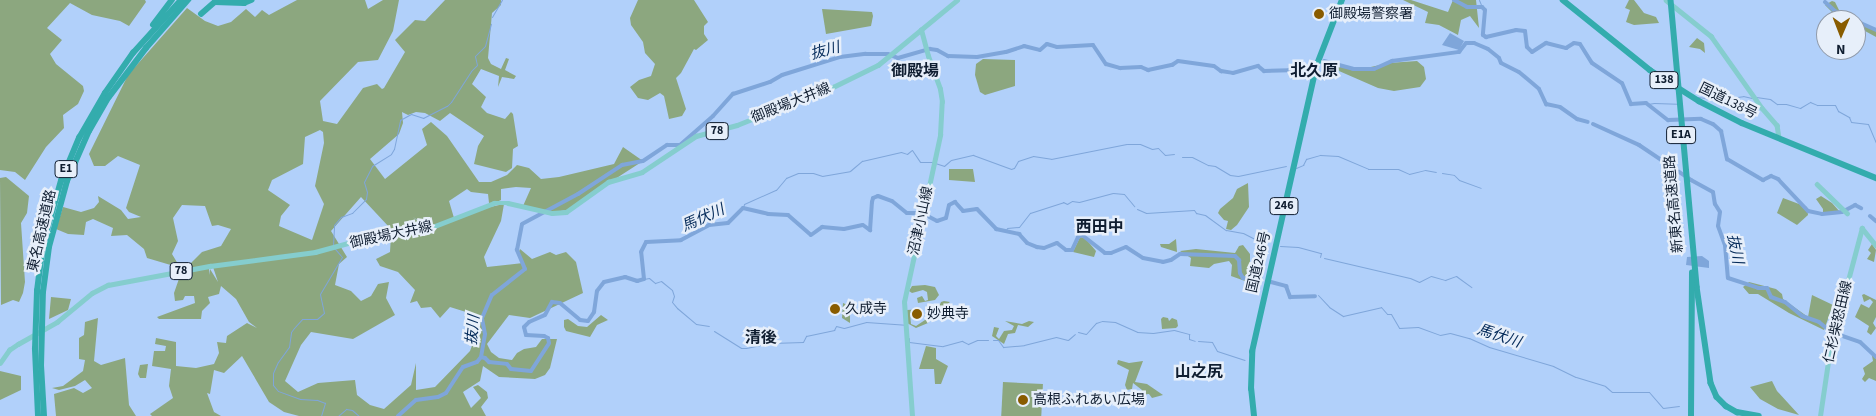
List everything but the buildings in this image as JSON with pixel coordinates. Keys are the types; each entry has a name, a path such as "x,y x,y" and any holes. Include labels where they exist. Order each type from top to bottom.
{"highway":[{"path":"133,54 172,0"},
{"name":"東名高速道路","path":"38,416 36,308 40,260 49,218 65,170 87,122 105,92 133,54 181,0"},
{"name":"東名高速道路","path":"44,416 41,366 43,292 49,247 61,198 74,163 98,115 131,66 188,0"},
{"path":"167,24 193,0"},
{"path":"212,0 201,14 214,2 244,3 251,0"},
{"name":"国道246号","path":"1252,416 1250,382 1252,352 1316,67 1340,0"},
{"name":"国道138号","path":"1563,0 1667,82 1716,110 1876,177"},
{"name":"新東名高速道路","path":"1668,0 1695,288"},
{"path":"1692,416 1695,288"},
{"path":"1695,288 1713,390 1721,402 1732,410 1759,416"}],"main road":[{"name":"御殿場大井線","path":"0,362 9,350 45,329 80,304 98,288 108,285 332,248 370,237 427,229 494,203 508,203 552,213 569,210 613,180 642,172 696,136 736,125 833,87 878,65 957,0"},
{"path":"1668,0 1711,36 1762,108 1777,125 1779,138"},
{"name":"沼津小山線","path":"912,416 905,324 906,292 941,129 941,93 926,51 921,30"},
{"path":"1817,184 1845,212"},
{"name":"仁杉柴怒田線","path":"1820,416 1834,333 1862,228 1876,245"}],"green space":[{"path":"0,0 145,0 146,2 129,26 120,21 92,15 70,3 47,28 62,40 50,54 56,64 83,86 84,91 78,104 63,115 64,128 46,147 25,180 15,172 0,170"},
{"path":"297,0 365,0 368,9 383,0 399,0 393,31 378,60 358,62 320,101 323,121 337,124 363,88 377,84 382,89 384,88 405,52 395,40 415,20 425,21 445,0 501,0 501,5 492,13 488,58 491,64 501,69 506,58 509,59 505,70 516,76 514,79 502,77 498,87 499,76 481,69 472,84 486,97 481,107 487,113 505,119 511,112 513,114 518,146 513,149 512,168 506,172 474,164 478,146 484,136 450,113 440,121 425,113 416,112 408,115 402,112 403,123 399,134 370,159 385,179 427,145 422,129 431,122 447,136 479,182 491,182 507,175 517,165 529,168 541,179 559,177 614,164 623,147 643,161 567,210 548,213 523,206 531,188 501,189 501,200 494,203 489,203 488,194 471,192 467,189 449,201 454,218 429,228 413,217 427,229 418,232 425,232 476,210 504,204 501,221 484,257 487,267 523,263 518,254 520,249 532,259 550,252 556,255 566,252 576,262 583,293 530,318 509,315 487,344 491,352 499,358 512,360 517,353 524,349 536,347 542,339 557,339 550,368 545,375 535,379 499,377 483,366 480,381 463,392 471,408 481,398 473,387 478,385 487,392 488,398 481,407 486,416 299,416 284,412 269,402 242,356 224,373 214,370 210,394 207,393 214,412 221,416 152,416 150,414 173,398 169,386 171,369 152,366 154,351 165,351 166,346 155,344 156,338 176,342 176,366 196,368 214,364 219,353 217,342 226,343 227,336 247,323 257,328 249,322 236,299 221,286 219,294 208,297 210,303 202,311 201,319 159,319 157,317 195,303 194,296 185,296 183,300 175,301 174,293 181,273 202,252 221,246 231,229 218,225 212,226 205,206 182,205 173,218 178,241 172,254 178,264 174,266 147,258 144,249 127,235 111,236 113,228 93,219 86,222 84,235 68,234 56,229 63,207 81,212 94,208 99,202 98,196 121,210 128,219 141,217 129,212 126,208 140,165 118,156 105,166 94,166 89,154 128,75 187,8 205,21 218,26 231,22 246,9 255,17 262,10 269,15","holes":["320,130 323,132 324,143 315,186 324,204 312,240 279,226 281,216 290,205 268,190 272,180 303,164 305,137","361,197 389,227 391,235 390,252 376,259 380,266 398,272 415,290 410,303 417,301 421,308 431,307 440,318 450,307 466,312 473,343 470,351 435,387 416,390 416,363 411,385 384,409 370,405 357,395 355,380 318,383 298,392 285,381 301,345 311,332 353,339 395,315 386,298 389,282 378,284 371,296 361,301 351,291 335,285 339,264 347,257 331,231","290,257 213,267 218,282 210,269 209,275 209,265"]},
{"path":"638,0 694,0 708,22 704,26 704,34 708,40 696,50 694,49 681,73 676,78 686,109 682,116 669,119 664,96 660,93 648,100 638,98 630,87 639,80 651,76 655,64 645,53 643,42 631,25 630,18"},
{"path":"1403,0 1411,0 1448,12 1453,0 1476,0 1479,28 1470,16 1461,20 1458,35 1439,25 1425,23 1428,12"},
{"path":"1629,0 1634,0 1644,13 1656,17 1659,23 1634,25 1626,22 1630,10 1625,8"},
{"path":"1832,1 1835,2 1839,10 1830,10 1825,5"},
{"path":"822,9 872,12 871,26 826,34"},
{"path":"1866,25 1876,31 1876,37 1866,32"},
{"path":"1697,38 1704,43 1705,53 1700,49 1689,47"},
{"path":"983,59 1015,60 1015,86 985,95 980,92 975,75 976,64"},
{"path":"1417,61 1424,67 1426,79 1420,87 1394,91 1378,88 1339,71 1338,66 1357,70 1389,63"},
{"path":"949,169 973,169 975,182 949,180"},
{"path":"6,177 29,196 27,213 21,223 25,282 23,293 19,302 13,300 1,305 0,178"},
{"path":"1248,183 1249,207 1237,225 1231,230 1226,229 1228,221 1224,220 1218,213 1233,198 1237,189"},
{"path":"1821,196 1832,203 1840,212 1823,213 1823,209 1816,199"},
{"path":"1783,198 1807,207 1808,215 1797,225 1777,213"},
{"path":"1080,237 1085,238 1096,251 1094,257 1073,252"},
{"path":"1176,239 1177,252 1161,247 1160,244 1169,244"},
{"path":"1872,244 1876,250 1874,262 1867,259 1871,253 1868,250"},
{"path":"1243,245 1250,254 1250,266 1261,272 1261,278 1245,281 1231,276 1232,265 1229,261 1214,264 1209,268 1190,266 1191,258 1180,251 1196,249 1235,253 1239,246"},
{"path":"1749,282 1776,289 1782,294 1783,299 1808,317 1812,295 1833,305 1824,330 1789,313 1758,294 1749,294 1743,287"},
{"path":"925,285 935,287 939,295 935,300 918,303 917,298 922,296 925,301 928,300 927,292 923,290 912,293 909,291 912,286"},
{"path":"1864,294 1876,300 1876,317 1873,323 1876,328 1871,335 1867,332 1869,326 1855,317 1861,304 1869,308 1873,302 1870,299 1864,302 1862,295"},
{"path":"51,297 71,299 68,310 49,319"},
{"path":"941,302 950,302 929,319 928,323 916,328 907,323 907,310 921,309 922,313 917,316 910,313 911,324 916,326 934,314 932,312 938,309"},
{"path":"843,303 850,306 850,323 842,318"},
{"path":"601,315 608,320 597,325 590,337 566,331 564,327 564,320 568,319 578,326 587,327"},
{"path":"1163,317 1168,318 1169,321 1172,318 1177,320 1178,326 1176,328 1162,329 1161,319"},
{"path":"98,318 94,361 101,365 125,358 129,405 136,416 56,416 54,394 74,388 83,393 92,388 85,380 75,386 59,390 52,388 63,386 83,371 85,360 79,359 79,338 84,335 85,322"},
{"path":"1005,321 1022,324 1029,321 1034,322 1028,327 1018,325 1015,333 1008,334 1004,344 992,336 994,327 999,328 996,336 999,339 1004,331 1012,330 1014,326"},
{"path":"926,346 936,348 936,359 948,366 941,384 935,384 934,369 919,369"},
{"path":"1872,356 1876,356 1876,381 1869,378 1865,382 1862,379 1865,374 1863,368 1873,361"},
{"path":"1118,360 1129,363 1143,361 1135,382 1147,384 1163,395 1152,398 1149,394 1140,395 1142,390 1133,383 1132,389 1127,390 1125,385 1129,370 1117,364"},
{"path":"148,364 146,378 140,378 138,374 140,365"},
{"path":"0,371 21,376 21,390 0,400"},
{"path":"1772,381 1777,391 1799,415 1778,409 1760,399 1750,387"},
{"name":"高根ふれあい広場","path":"1003,382 1043,384 1041,416 1001,416"}],"water":[{"path":"1450,33 1464,41 1459,50 1442,45"},
{"path":"1702,256 1709,261 1709,268 1686,265 1687,257"}],"waterway":[{"path":"492,17 502,0"},
{"path":"1454,0 1467,7 1482,7 1485,10 1483,35 1486,37 1516,30 1525,31 1527,47 1532,52 1546,43 1566,48 1574,43 1580,44 1592,63 1622,83 1631,104 1646,103 1668,120 1701,119 1713,124 1721,131 1727,159 1763,180 1771,176 1778,179 1808,211 1822,214 1842,212 1855,205 1861,208"},
{"path":"1479,0 1482,7"},
{"path":"1825,2 1834,10"},
{"path":"333,246 334,225 341,217 352,213 366,199 367,192 364,182 372,166 391,154 394,149 400,120 411,114 423,118 451,102 477,65 475,56 485,46 491,24"},
{"path":"1866,26 1876,30"},
{"name":"抜川","path":"1324,61 1353,69 1374,69 1392,61 1459,52 1466,43 1474,43 1488,49 1499,58 1501,63 1519,72 1539,89 1546,104 1560,107 1577,119 1588,122"},
{"name":"抜川","path":"481,357 485,334 482,318 492,295 525,269 517,250 522,224 578,194 622,165 643,161 667,145 680,145 713,116 733,94 770,82 782,75 840,57 888,54 898,58 930,49 937,50 948,56 977,57 1006,52 1024,46 1040,50 1047,44 1057,47 1093,45 1106,64 1120,68 1141,67 1148,70 1172,65 1178,61 1214,66 1221,71 1233,73 1258,66 1264,71 1289,70 1294,66 1308,68"},
{"path":"1698,97 1716,100 1743,96 1752,98"},
{"path":"1756,97 1770,99 1777,104 1786,104 1800,108 1810,102 1817,105 1835,105 1838,111 1849,117 1851,122 1868,124 1876,143"},
{"path":"1648,104 1677,104"},
{"name":"抜川","path":"1593,124 1639,145 1691,180 1713,192 1715,204 1720,212 1718,226 1725,245 1728,278 1758,288 1767,288 1771,297 1785,302 1802,316 1819,322 1831,332 1860,342 1876,357"},
{"path":"935,163 944,166 951,160 973,155 1011,169 1014,168 1018,161 1033,156 1051,159 1127,144 1140,144 1152,149 1158,148 1165,155 1174,154"},
{"path":"743,208 744,204 776,190 786,178 798,173 813,173 822,176 850,171 862,161 901,152 907,154 912,150 920,162 932,162"},
{"path":"1296,168 1303,165 1306,159 1320,155 1338,156 1368,169 1398,169 1409,174 1425,170 1436,172"},
{"path":"1182,157 1192,157 1208,165 1215,166 1230,175 1238,176 1286,166"},
{"path":"1442,173 1454,175 1459,180 1481,188"},
{"path":"1005,232 1007,228 1019,227 1030,213 1063,202 1067,204 1072,201 1079,202 1113,193 1124,194 1134,206"},
{"name":"馬伏川","path":"481,357 489,362 507,364 511,369 531,371 549,343 548,338 544,336 526,335 524,327 529,322 545,315 552,302 560,303 580,320 588,321 594,312 597,291 604,282 625,277 637,281 644,279 641,252 646,242 681,240 709,225 728,223 743,208 768,214 788,215 811,235 822,227 844,229 863,225 870,230 872,202 873,198 878,196 892,201 907,213 922,213 937,221 946,218 949,205 955,202 963,211 977,209 996,229 1019,234 1027,243 1037,247 1044,248 1057,243 1066,250 1072,250 1078,237 1082,235 1105,253 1111,253 1126,247 1143,258 1163,262 1171,260 1180,254 1235,256 1239,260 1240,273 1243,278 1261,279"},
{"path":"1137,209 1146,213 1194,210 1196,213 1205,215 1226,230 1243,233 1267,245"},
{"path":"1870,216 1876,221"},
{"path":"1280,246 1298,247 1321,253 1320,257"},
{"path":"321,416 325,403 317,400 300,399 278,391 273,385 273,373 278,362 289,347 291,332 294,328 302,319 317,319 324,313 320,294 342,257 335,249"},
{"path":"1324,258 1410,278 1419,282 1431,276 1445,280 1456,276 1471,287"},
{"path":"644,279 649,278 655,283 661,281 672,290 674,296 672,302 677,308 696,324 709,326"},
{"name":"馬伏川","path":"1271,282 1286,286 1290,297 1315,296"},
{"name":"馬伏川","path":"1318,295 1329,307 1343,316 1381,307 1387,314 1391,314 1399,328 1418,327 1440,335 1450,333 1469,338 1489,347 1553,366 1576,377 1605,386 1612,392 1649,392 1663,408 1679,406"},
{"path":"1078,332 1086,334 1096,323 1102,321 1115,322 1137,332 1153,333 1174,330 1189,334 1189,339 1195,341"},
{"path":"714,331 741,348 746,348 772,343 803,342 806,336 834,330 836,326 844,328 866,322 905,325"},
{"path":"993,340 998,340 1003,347 1024,345 1056,337 1068,340 1075,334"},
{"path":"909,338 909,342 943,346 962,341 968,344 977,340 988,340"},
{"path":"1198,341 1212,342 1217,351 1245,360"},
{"name":"馬伏川","path":"398,416 416,400 438,397 446,393 463,367 477,362 481,357"},
{"path":"338,416 346,409 352,410 359,416"}],"place":[{"name":"御殿場警察署","path":"1319,14"},
{"name":"久成寺","path":"835,309"},
{"name":"妙典寺","path":"917,314"},
{"name":"高根ふれあい広場","path":"1023,400"}],"district":[{"name":"御殿場","path":"915,71"},
{"name":"北久原","path":"1314,71"},
{"name":"西田中","path":"1100,227"},
{"name":"清後","path":"761,338"},
{"name":"山之尻","path":"1199,372"}]}
